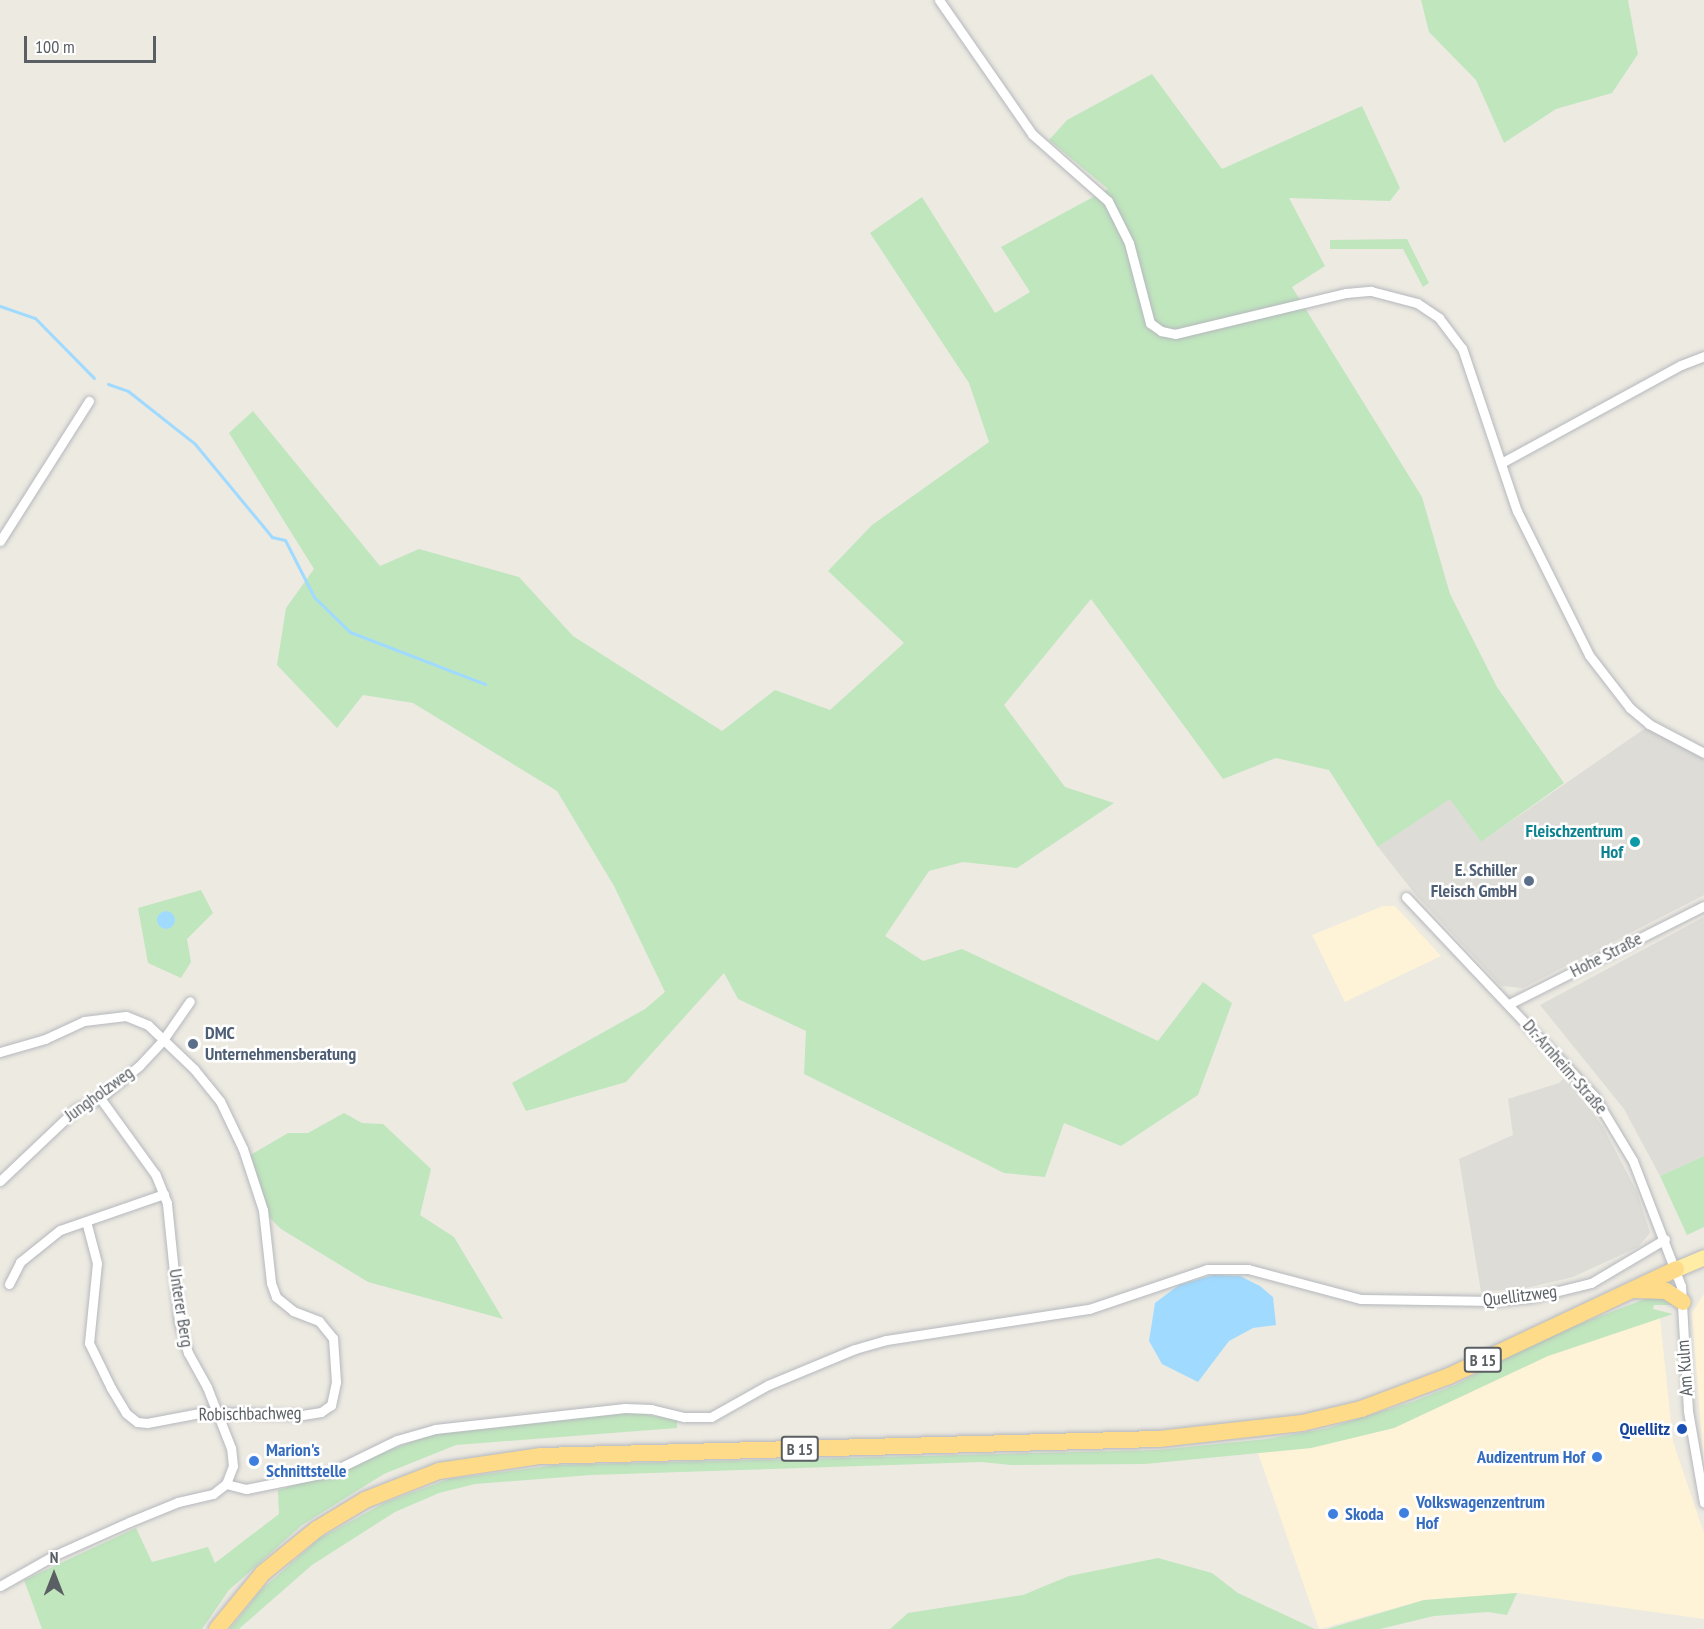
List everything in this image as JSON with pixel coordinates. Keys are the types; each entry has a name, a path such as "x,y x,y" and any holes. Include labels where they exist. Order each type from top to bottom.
{"highway":[{"name":"B 15","path":"217,1629 263,1573 317,1529 365,1500 439,1471 541,1456 1159,1439 1302,1423 1361,1409 1432,1383 1676,1269"},
{"path":"1627,1290 1666,1291 1683,1302"}],"main road":[{"name":"B 15","path":"1676,1269 1704,1257"}],"street":[{"path":"939,0 1032,134 1108,201 1129,243 1150,323 1176,334 1346,293 1371,291 1417,303 1439,318 1462,348 1503,462 1517,511 1589,655 1630,708 1649,724 1704,753"},
{"path":"1503,462 1681,365 1704,356"},
{"path":"0,541 89,401"},
{"name":"Dr.-Arnheim-Straße","path":"1406,897 1594,1096 1615,1126 1676,1269"},
{"name":"Hohe Straße","path":"1509,1004 1704,906"},
{"name":"Jungholzweg","path":"0,1181 70,1114 100,1098 163,1040 190,1000"},
{"name":"Robischbachweg","path":"0,1052 20,1048 84,1021 115,1016 148,1024 209,1086 227,1113 263,1210 271,1283 276,1297 293,1311 319,1321 333,1338 335,1395 331,1405 321,1412 216,1412 147,1424 137,1422 126,1413 89,1342 98,1263 86,1221"},
{"name":"Unterer Berg","path":"100,1098 155,1174 164,1194 179,1322 188,1353 216,1412 232,1455 225,1484"},
{"path":"9,1284 29,1253 60,1230 164,1194"},
{"name":"Quellitzweg","path":"225,1484 246,1489 331,1472 397,1440 435,1429 625,1408 651,1409 684,1417 711,1417 768,1385 855,1349 886,1340 1089,1309 1207,1269 1248,1269 1361,1299 1496,1301 1534,1297 1591,1283 1665,1239"},
{"name":"Am Kulm","path":"1676,1269 1683,1302 1688,1412 1704,1503"},
{"path":"0,1586 53,1556 157,1510 213,1494 225,1484"}],"shaded area":[{"path":"1647,727 1704,758 1704,895 1523,988 1501,986 1415,894 1378,847 1450,798 1481,842"},
{"path":"1383,906 1395,906 1441,956 1345,1002 1312,935"},
{"path":"1704,917 1704,1156 1660,1176 1624,1109 1540,1005"},
{"path":"1566,1076 1603,1127 1637,1192 1650,1233 1638,1247 1573,1277 1526,1288 1481,1292 1459,1159 1513,1135 1508,1099 1559,1083"},
{"path":"1704,1294 1704,1467 1692,1313"},
{"path":"1660,1318 1673,1442 1704,1533 1704,1619 1517,1593 1424,1600 1319,1629 1258,1453 1311,1448 1394,1428 1548,1356"}],"green space":[{"path":"1421,0 1628,0 1638,54 1612,93 1556,109 1504,143 1476,80 1429,32"},
{"path":"1152,74 1222,169 1362,106 1400,188 1390,201 1289,198 1325,266 1292,287 1422,497 1450,594 1497,687 1564,783 1481,842 1450,799 1378,847 1329,770 1276,758 1223,779 1091,599 1004,705 1065,787 1114,803 1017,868 963,862 929,871 885,936 923,961 962,949 1158,1041 1203,982 1232,1003 1198,1095 1121,1146 1064,1123 1045,1177 1004,1173 804,1074 806,1031 738,999 724,973 626,1082 526,1111 512,1083 645,1009 665,992 614,886 557,791 413,703 363,695 337,728 277,665 286,608 314,569 229,433 253,411 380,566 419,549 519,577 573,636 722,731 775,690 830,710 904,643 828,571 872,525 989,442 969,383 870,233 922,197 995,313 1030,292 1001,247 1108,189 1049,140 1067,120"},
{"path":"1407,239 1429,283 1423,287 1403,249 1330,249 1330,240"},
{"path":"201,890 213,913 187,939 191,962 181,978 148,963 138,908"},
{"path":"344,1113 362,1123 383,1124 431,1169 420,1215 454,1237 503,1319 368,1282 281,1229 270,1218 249,1156 288,1133 308,1133"},
{"path":"1704,1156 1704,1227 1687,1235 1660,1176"},
{"path":"1658,1294 1674,1305 1654,1305 1653,1309 1673,1314 1548,1356 1394,1428 1311,1448 1145,1464 1011,1465 981,1462 591,1475 475,1484 439,1493 395,1512 312,1565 239,1629 230,1629 261,1590 319,1539 384,1503 449,1479 557,1465 1158,1450 1267,1439 1328,1428 1412,1402 1455,1385 1551,1335"},
{"path":"632,1412 677,1420 677,1428 456,1445 384,1474 302,1525 229,1590 202,1629 42,1629 24,1580 136,1528 152,1562 208,1547 215,1563 279,1514 278,1490 337,1472 359,1461 439,1432"},
{"path":"1158,1558 1212,1573 1238,1593 1315,1629 890,1629 908,1613 1023,1595 1069,1576"},
{"path":"1517,1593 1507,1615 1488,1612 1434,1616 1380,1629 1327,1629 1424,1600"}],"water":[{"path":"162,911 170,911 175,916 173,927 162,929 157,924 157,916"},
{"path":"1213,1275 1240,1276 1260,1286 1273,1297 1276,1325 1253,1328 1229,1341 1198,1382 1162,1364 1149,1341 1155,1303 1179,1285"}],"waterway":[{"path":"0,306 35,318 94,378"},
{"path":"108,384 128,391 195,444 272,537 285,540 314,597 350,632 485,684"}],"place":[{"name":"Fleischzentrum Hof","path":"1635,842"},
{"name":"E. Schiller Fleisch GmbH","path":"1529,881"},
{"name":"DMC Unternehmensberatung","path":"193,1044"},
{"name":"Quellitz","path":"1682,1429"},
{"name":"Audizentrum Hof","path":"1597,1457"},
{"name":"Marion's Schnittstelle","path":"254,1461"},
{"name":"Volkswagenzentrum Hof","path":"1404,1513"},
{"name":"Skoda","path":"1333,1514"}]}
